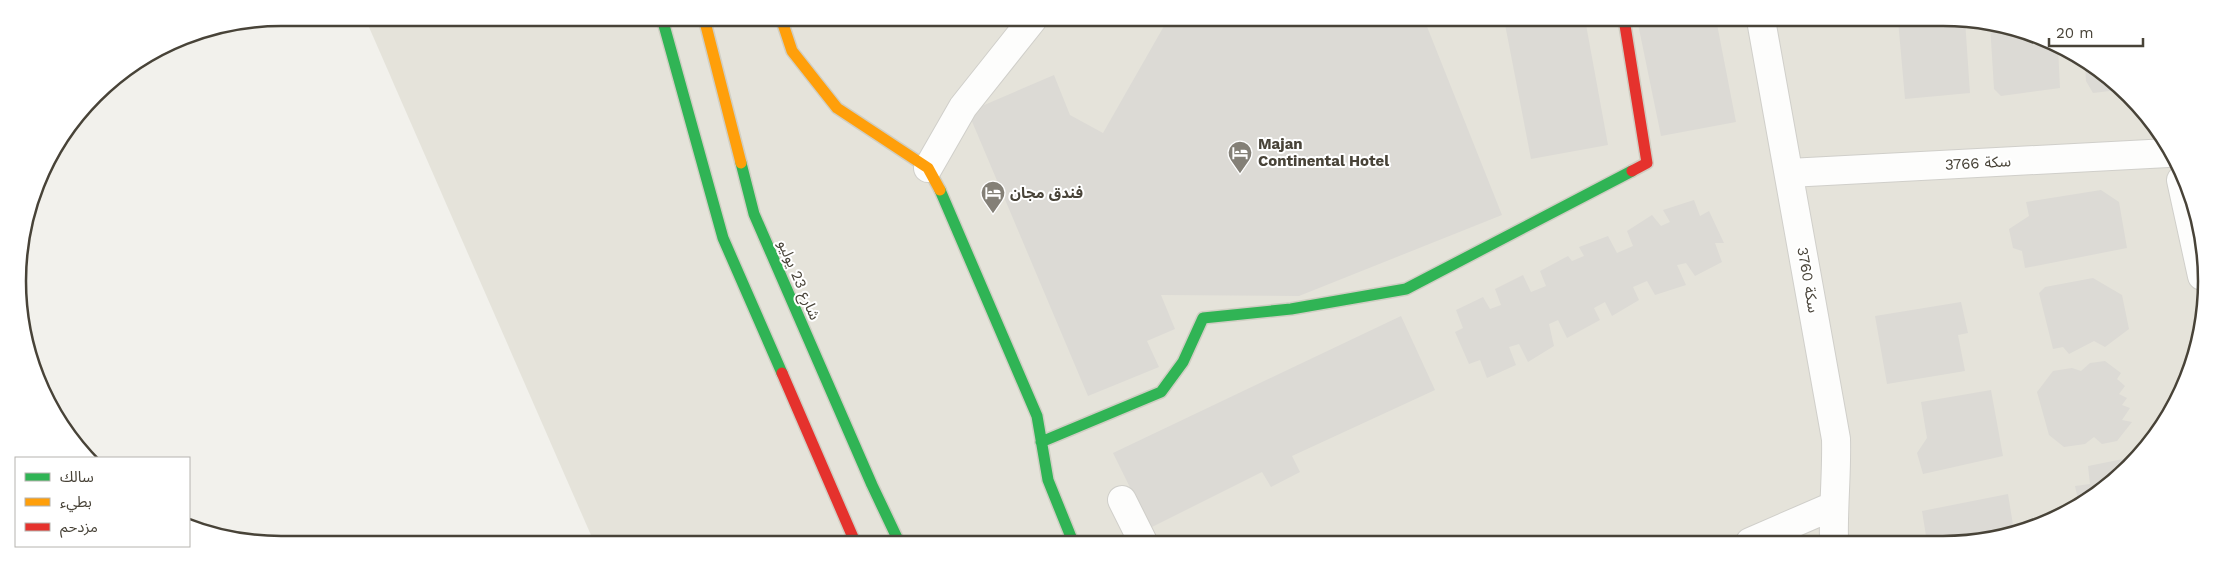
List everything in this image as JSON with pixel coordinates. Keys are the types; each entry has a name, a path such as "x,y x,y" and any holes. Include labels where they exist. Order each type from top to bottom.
{"street":[{"path":"664,26 723,238 852,536"},
{"name":"شارع 23 يوليو","path":"706,26 754,214 872,485 896,536"},
{"path":"784,26 792,51 836,108 928,168 943,195 1038,416 1048,480 1071,536"},
{"path":"928,168 962,107 1027,26"},
{"path":"1041,442 1161,392 1183,362 1203,318 1291,309 1406,289 1647,163 1625,26"},
{"name":"سكة 3760","path":"1762,26 1836,439 1837,473 1833,506 1834,536"},
{"name":"سكة 3766","path":"1789,173 2164,153"},
{"path":"2191,222 2195,243"},
{"path":"1122,500 1140,536"},
{"path":"1764,536 1833,506"}],"shaded area":[{"path":"368,26 1943,26 1976,28 2025,40 2056,53 2085,69 2111,89 2135,113 2164,154 2184,199 2193,231 2198,281 2193,331 2178,378 2155,423 2135,449 2111,473 2085,493 2040,516 1993,531 1943,536 591,536"}],"building":[{"name":"Majan Continental Hotel","path":"1164,26 1427,26 1502,215 1299,296 1161,295 1175,329 1147,341 1159,367 1088,396 968,112 1054,75 1070,115 1103,133"},
{"path":"1505,26 1586,26 1608,145 1531,159"},
{"path":"1638,26 1717,26 1736,122 1661,136"},
{"path":"1899,26 1966,27 1970,93 1905,99"},
{"path":"1990,31 2025,40 2058,54 2060,88 2001,96 1994,89"},
{"path":"2085,69 2113,91 2093,93 2086,81"},
{"path":"2101,190 2119,202 2127,248 2025,268 2022,251 2013,248 2009,229 2029,216 2026,202"},
{"path":"1694,200 1700,216 1709,211 1724,243 1715,243 1722,262 1695,276 1686,263 1677,265 1686,285 1655,295 1647,281 1633,287 1639,300 1612,316 1605,302 1594,308 1600,320 1567,338 1558,320 1549,324 1554,346 1528,362 1519,344 1509,347 1516,365 1487,378 1480,360 1469,364 1455,332 1463,328 1456,310 1483,297 1490,309 1501,305 1495,289 1523,275 1531,292 1546,286 1540,271 1568,256 1572,261 1584,256 1579,247 1608,236 1617,253 1633,246 1627,231 1652,215 1661,226 1670,222 1663,210"},
{"path":"2093,278 2122,295 2129,329 2105,347 2094,341 2069,354 2063,347 2053,349 2039,293 2045,287"},
{"path":"1961,302 1968,333 1958,335 1965,371 1887,384 1875,316"},
{"path":"1401,316 1435,390 1292,456 1300,472 1271,487 1262,472 1150,528 1113,453"},
{"path":"2105,361 2121,373 2117,379 2125,386 2119,394 2127,398 2122,405 2130,408 2122,420 2132,422 2117,441 2102,444 2094,437 2085,444 2064,447 2049,435 2037,392 2053,371 2072,368 2081,371 2090,363"},
{"path":"1991,390 2003,456 1923,474 1917,453 1927,438 1921,402"},
{"path":"2126,458 2111,473 2078,497 2075,486 2090,484 2088,466"},
{"path":"2008,494 2013,526 1976,534 1926,536 1922,511"}],"traffic: fast":[{"path":"664,26 723,238 782,373"},
{"path":"741,163 754,214 872,485 896,536"},
{"path":"1041,442 1161,392 1183,362 1203,318 1291,309 1406,289 1632,171"},
{"path":"940,190 1037,416 1048,480 1071,536"}],"traffic: slow":[{"path":"706,26 741,163"},
{"path":"784,26 792,51 837,108 928,168 940,190"}],"traffic: jam":[{"path":"1625,26 1647,163 1632,171"},
{"path":"782,373 852,536"}],"place":[{"name":"Majan Continental Hotel","path":"1240,174"},
{"name":"فندق مجان","path":"993,214"}]}
